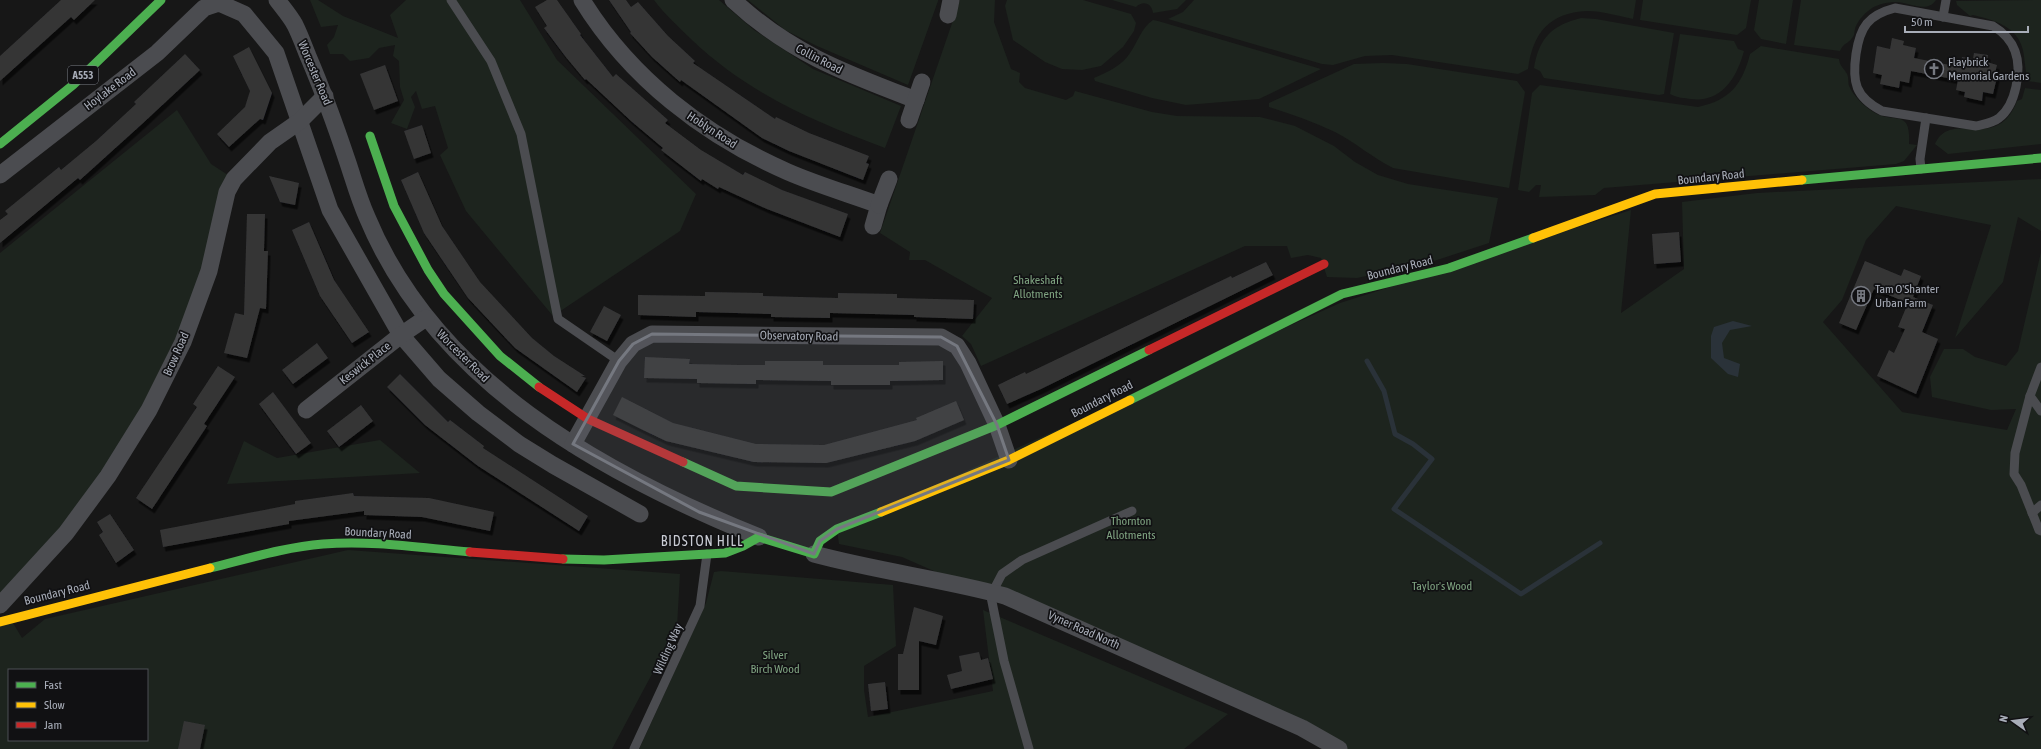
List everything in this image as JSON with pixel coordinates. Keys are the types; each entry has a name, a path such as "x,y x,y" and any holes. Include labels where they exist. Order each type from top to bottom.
{"main road":[{"name":"A553","path":"0,144 73,85 161,0"},
{"path":"370,136 394,206 428,270 444,294 500,356 544,391 588,419"},
{"name":"Boundary Road","path":"814,554 820,541 837,529 924,496 1009,460 1342,294 1449,268 1655,194 2041,158"},
{"name":"Boundary Road","path":"588,419 736,486 831,492 997,425 1324,264"},
{"name":"Boundary Road","path":"0,622 24,614 298,547 353,542 537,558 604,560 707,554 738,550 759,536"},
{"name":"Worcester Road","path":"759,536 814,554"}],"street":[{"name":"Worcester Road","path":"277,0 295,25 326,96 367,217 393,268 426,318 480,375 517,407 573,444 643,484 699,512 759,536"},
{"name":"Hoblyn Road","path":"582,0 614,44 643,75 663,94 706,129 728,142 789,172 879,206"},
{"name":"Collin Road","path":"734,0 759,22 812,57 839,70 916,100"},
{"name":"Hoylake Road","path":"0,175 157,53 204,8 218,3 244,14 276,53 300,120"},
{"path":"909,120 922,82"},
{"name":"Brow Road","path":"0,604 66,533 108,476 150,410 183,342 209,272 227,192 234,179 270,142 300,120 326,96"},
{"path":"300,120 330,210 401,335 439,379 478,413 519,444 640,514"},
{"path":"874,226 879,206 889,179"},
{"name":"Keswick Place","path":"306,410 401,335 426,318"},
{"name":"Observatory Road","path":"573,444 619,361 633,344 652,334 941,337 957,346 968,363 997,425 1009,460"},
{"name":"Vyner Road North","path":"814,554 862,567 967,586 1005,596 1302,728 1318,744 1339,749"}],"lane":[{"path":"451,0 491,61 521,134 558,319 619,361"},
{"path":"1944,17 1946,0"},
{"path":"1895,8 1944,17 1993,26 2003,32 2010,41 2015,52 2017,63 2016,87 2013,99 2008,110 1999,118 1988,124 1976,126 1882,110 1871,105 1862,96 1856,85 1854,73 1859,38 1864,27 1872,18 1883,11 1895,8"},
{"path":"1921,169 1920,159 1926,118"},
{"path":"2041,367 2030,396 2015,453 2014,474 2021,485 2039,530 2041,531"},
{"path":"2030,396 2041,411"},
{"path":"2032,513 2041,505"},
{"path":"1029,749 1004,661 991,592 1002,574 1022,560 1132,510"},
{"name":"Wilding Way","path":"634,749 700,606 707,554"}],"highlighted area":[{"path":"652,334 941,337 957,346 997,425 1009,460 837,529 820,541 814,554 699,512 573,444 619,361 633,344"}],"green space":[{"path":"310,0 318,0 343,16 398,38 390,15 406,0 520,0 557,60 696,194 680,231 553,316 466,211 440,155 448,148 435,106 422,109 416,91 411,97 415,107 407,129 391,123 404,100 400,87 399,61 393,56 395,45 379,48 369,58 350,61 343,54 330,54 327,45 334,37 338,25 321,27"},
{"path":"654,0 719,0 754,30 813,69 901,106 885,148 807,116 759,91 736,76 692,40 672,21"},
{"path":"748,0 938,1 908,85 817,46 785,30"},
{"name":"Shakeshaft Allotments","path":"960,0 995,0 994,22 1011,69 1020,73 1019,82 1025,88 1066,100 1073,96 1075,91 1152,112 1177,116 1260,117 1295,126 1334,146 1355,162 1378,175 1408,184 1498,198 1489,243 1434,261 1357,278 1327,277 1321,258 1308,255 1291,258 1287,246 1245,246 981,366 971,344 962,336 992,298 925,260 909,260 910,252 880,233"},
{"path":"1007,0 1083,0 1131,14 1136,23 1134,31 1123,47 1101,66 1082,70 1062,69 1045,62 1013,40 1005,6"},
{"path":"1112,0 1186,0 1177,9 1153,13 1151,7 1144,3 1136,7"},
{"path":"1194,0 1636,0 1633,19 1587,11 1562,16 1553,21 1545,27 1539,35 1530,56 1528,69 1518,74 1392,55 1365,56 1333,65 1322,64 1168,19 1183,12"},
{"path":"1643,0 1751,0 1746,28 1737,35 1640,20"},
{"path":"1759,0 1793,0 1786,44 1761,39 1754,30"},
{"path":"1801,0 1936,0 1932,4 1923,7 1901,2 1893,2 1881,4 1872,8 1859,21 1855,28 1853,37 1843,46 1840,51 1794,45"},
{"path":"2041,0 2041,83 2028,81 2023,50 2016,35 2004,25 1989,19 1973,15 1970,16 1957,5 1956,1"},
{"path":"1581,18 1596,19 1674,33 1664,94 1659,95 1544,78 1540,71 1534,68 1539,49 1543,41 1548,34 1555,29"},
{"path":"1153,20 1321,69 1259,99 1186,105 1152,98 1095,81 1094,78 1114,68 1127,58 1145,27"},
{"path":"1680,34 1734,41 1738,49 1744,51 1732,79 1720,92 1711,97 1702,99 1680,98 1670,94"},
{"path":"1761,46 1839,59 1841,66 1848,76 1849,86 1857,98 1875,113 1904,121 1909,133 1909,144 1917,145 1904,161 1896,164 1604,188 1595,195 1539,197 1541,185 1536,185 1529,192 1518,190 1532,93 1540,85 1698,107 1718,100 1733,90 1743,74 1750,54"},
{"path":"1354,64 1407,64 1517,81 1525,92 1509,188 1393,168 1335,132 1302,118 1269,107 1269,103"},
{"path":"2025,88 2041,90 2041,144 1948,154 1935,144 1942,134 1952,130 1986,128 1998,125 2008,117 2017,101 2022,99"},
{"path":"177,110 211,164 234,179 209,271 108,476 0,595 0,253"},
{"path":"2041,179 2041,231 2018,217 2003,282 1955,338 1991,225 1896,206 1866,240 1842,300 1823,322 1902,412 2007,430 2016,409 1991,410 1932,397 1930,377 1944,349 1963,349 1975,357 2006,366 2018,351 2041,252 2041,749 1338,749 902,557 839,544 837,529 1340,303 1631,210 1621,313 1684,269 1682,202 1757,193"},
{"path":"380,440 420,473 227,484 244,441 277,458"},
{"path":"348,550 680,574 677,627 612,749 0,749 0,622 10,618 22,638 45,619"},
{"name":"Silver Birch Wood","path":"721,571 893,585 896,646 864,666 864,690 868,717 993,691 983,610 1228,714 1184,749 639,749 706,603 714,572"}],"shaded area":[{"path":"1733,321 1752,326 1730,330 1722,343 1724,358 1740,364 1738,377 1728,374 1711,358 1711,336 1714,327"}],"building":[{"path":"61,0 95,0 74,20 71,17 0,81 0,56"},
{"path":"547,0 557,0 581,34 580,35 613,77 616,74 668,120 665,123 701,150 743,175 745,172 782,190 848,214 840,237 767,209 719,187 718,189 702,179 701,181 661,150 663,148 631,121 586,79 585,80 565,56 544,28 547,26 535,7"},
{"path":"609,0 626,0 631,7 638,2 668,36 695,61 693,63 775,119 776,117 809,133 869,156 866,163 869,164 863,180 789,151 762,138 681,80 680,82 652,57 630,33 631,32"},
{"path":"1892,38 1904,41 1903,45 1916,48 1914,58 1960,67 1962,57 1973,59 1974,53 1988,55 1987,62 1997,65 1995,73 1998,73 1993,94 1983,92 1982,101 1964,97 1965,92 1956,90 1958,80 1911,71 1909,83 1900,81 1899,88 1880,84 1882,75 1873,73 1877,46 1890,49"},
{"path":"249,47 272,93 263,120 260,119 229,147 217,134 245,107 250,91 233,56"},
{"path":"185,54 200,70 80,180 78,178 0,243 0,220 8,214 5,211 59,167 61,170 96,141 136,104 134,102"},
{"path":"385,65 398,101 374,110 360,74"},
{"path":"422,125 431,153 414,159 404,131"},
{"path":"418,172 442,226 480,282 532,338 554,356 585,376 581,376 586,378 577,392 515,348 468,298 424,233 401,180"},
{"path":"269,176 299,183 295,205 280,202"},
{"path":"247,214 265,214 264,251 268,251 266,309 260,308 247,358 224,353 235,313 244,315"},
{"path":"309,222 334,280 369,332 352,343 320,296 292,230"},
{"path":"1679,232 1681,262 1654,264 1652,234"},
{"path":"1865,261 1901,276 1904,269 1921,276 1913,297 1933,305 1922,332 1938,339 1916,394 1877,376 1889,350 1894,353 1905,329 1898,327 1908,303 1874,289 1856,330 1839,323"},
{"path":"1266,262 1273,275 1041,389 1007,404 998,385 1025,372 1026,374 1231,276 1232,278"},
{"path":"705,292 763,293 763,296 838,298 838,293 897,294 897,298 974,300 973,319 914,317 914,315 830,313 830,318 771,317 771,314 696,312 696,317 638,315 638,295 705,296"},
{"path":"604,306 621,315 607,341 590,332"},
{"path":"317,343 328,358 293,384 282,370"},
{"path":"645,357 690,359 689,364 741,365 765,365 765,361 823,361 823,365 899,365 899,362 943,361 943,380 890,381 890,385 831,385 831,381 756,380 756,384 697,383 697,379 644,378"},
{"path":"218,366 235,377 204,424 207,426 152,509 136,498 197,407 193,404"},
{"path":"400,374 448,422 450,420 484,446 483,448 588,516 579,531 478,466 425,425 387,387"},
{"path":"273,392 311,443 296,454 259,404"},
{"path":"622,397 673,423 756,444 824,445 917,420 916,418 956,401 964,420 915,441 826,463 754,462 666,441 641,429 613,415"},
{"path":"361,405 373,421 339,447 327,431"},
{"path":"353,493 354,496 429,498 494,512 490,531 422,517 364,515 364,511 289,521 289,524 163,547 160,530 295,504 295,501"},
{"path":"110,514 134,550 116,563 99,535 103,532 97,522"},
{"path":"914,607 943,616 936,645 919,641 919,690 898,690 898,654 903,654"},
{"path":"979,652 981,660 988,658 993,679 951,689 947,675 962,671 959,656"},
{"path":"885,682 888,709 871,711 868,684"},
{"path":"184,721 205,725 200,749 178,749"}],"waterway":[{"path":"1367,361 1384,391 1395,434 1413,444 1432,459 1394,509 1521,594 1600,543"}],"traffic: fast":[{"path":"0,144 73,85 161,0"},
{"path":"370,136 394,206 428,270 444,294 500,356 539,387"},
{"path":"1802,180 2041,158"},
{"path":"1130,400 1342,294 1449,268 1533,238"},
{"path":"683,462 736,486 831,492 997,425 1149,350"},
{"path":"563,559 604,560 725,553 743,546 759,537 814,554 820,541 837,529 881,512"},
{"path":"210,568 280,551 323,544 360,543 470,552"}],"traffic: slow":[{"path":"1533,238 1655,194 1802,180"},
{"path":"881,512 1009,460 1130,400"},
{"path":"0,622 210,568"}],"traffic: jam":[{"path":"1149,350 1324,264"},
{"path":"539,387 588,419 683,462"},
{"path":"470,552 563,559"}],"place":[{"name":"Flaybrick Memorial Gardens","path":"1934,69"},
{"name":"Tam O'Shanter Urban Farm","path":"1861,296"}],"district":[{"name":"BIDSTON HILL","path":"702,541"}],"park label":[{"name":"Thornton Allotments","path":"1131,528"},
{"name":"Taylor's Wood","path":"1442,586"}]}
